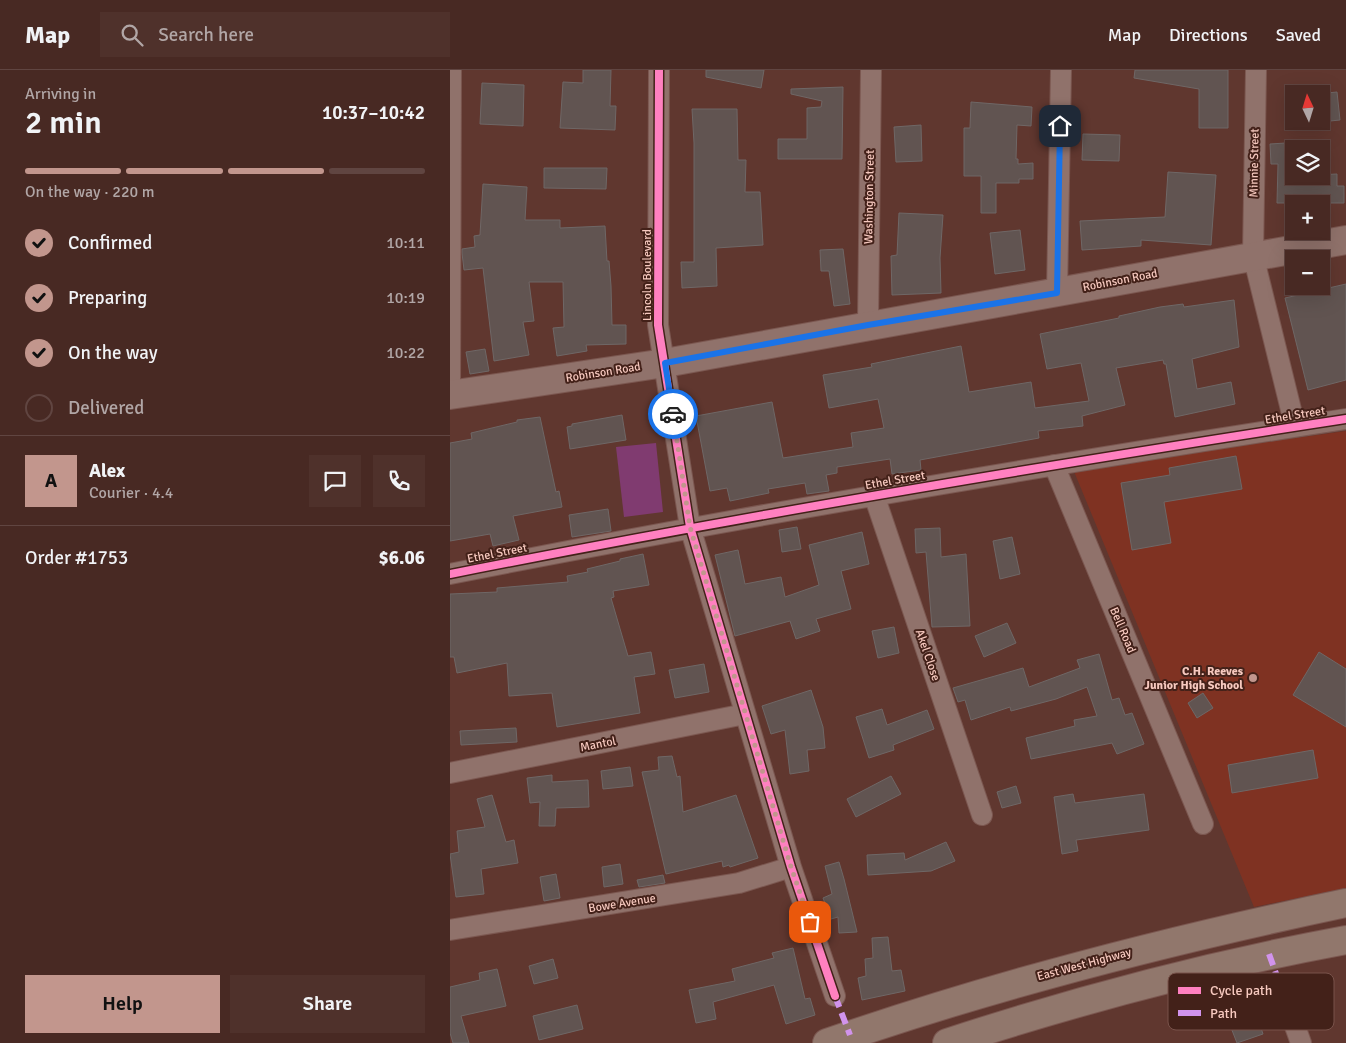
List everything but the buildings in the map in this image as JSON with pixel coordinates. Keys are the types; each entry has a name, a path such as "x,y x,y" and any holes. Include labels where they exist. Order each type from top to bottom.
{"highway":[{"name":"East West Highway","path":"828,1043 976,994 1097,961 1260,921 1346,903"},
{"path":"1194,973 1269,954 1346,940"},
{"path":"947,1043 1168,980"}],"main road":[{"name":"Robinson Road","path":"450,395 665,363 868,325 1057,293 1253,255 1346,240"}],"street":[{"path":"450,395 451,70"},
{"name":"Lincoln Boulevard","path":"659,70 658,326 690,527 791,867 835,996"},
{"name":"Washington Street","path":"868,325 871,70"},
{"path":"1057,293 1062,70"},
{"name":"Minnie Street","path":"1256,70 1253,255 1295,426"},
{"name":"Ethel Street","path":"450,574 690,527 1346,418"},
{"name":"Bell Road","path":"1054,465 1203,824"},
{"name":"Akel Close","path":"874,495 982,815"},
{"name":"Mantol","path":"450,773 745,714"},
{"name":"Bowe Avenue","path":"450,930 740,884 791,867"},
{"path":"1296,1030 1301,1043"}],"shaded area":[{"name":"C.H. Reeves Junior High School","path":"1346,431 1346,888 1254,907 1073,469"},
{"path":"656,443 663,512 624,517 616,447"}],"marked path":[{"path":"1269,954 1276,973"},
{"path":"835,996 850,1035"}],"cycle path":[{"path":"659,70 658,325 690,527 791,867 835,996"},
{"path":"450,574 674,531 897,492 1121,454 1346,419"}],"way so far":[{"path":"673,414 690,527 791,867 810,922"}],"place":[{"name":"C.H. Reeves Junior High School","path":"1253,678"}],"route":[{"path":"673,414 665,363 868,325 1057,293 1060,126"}]}
